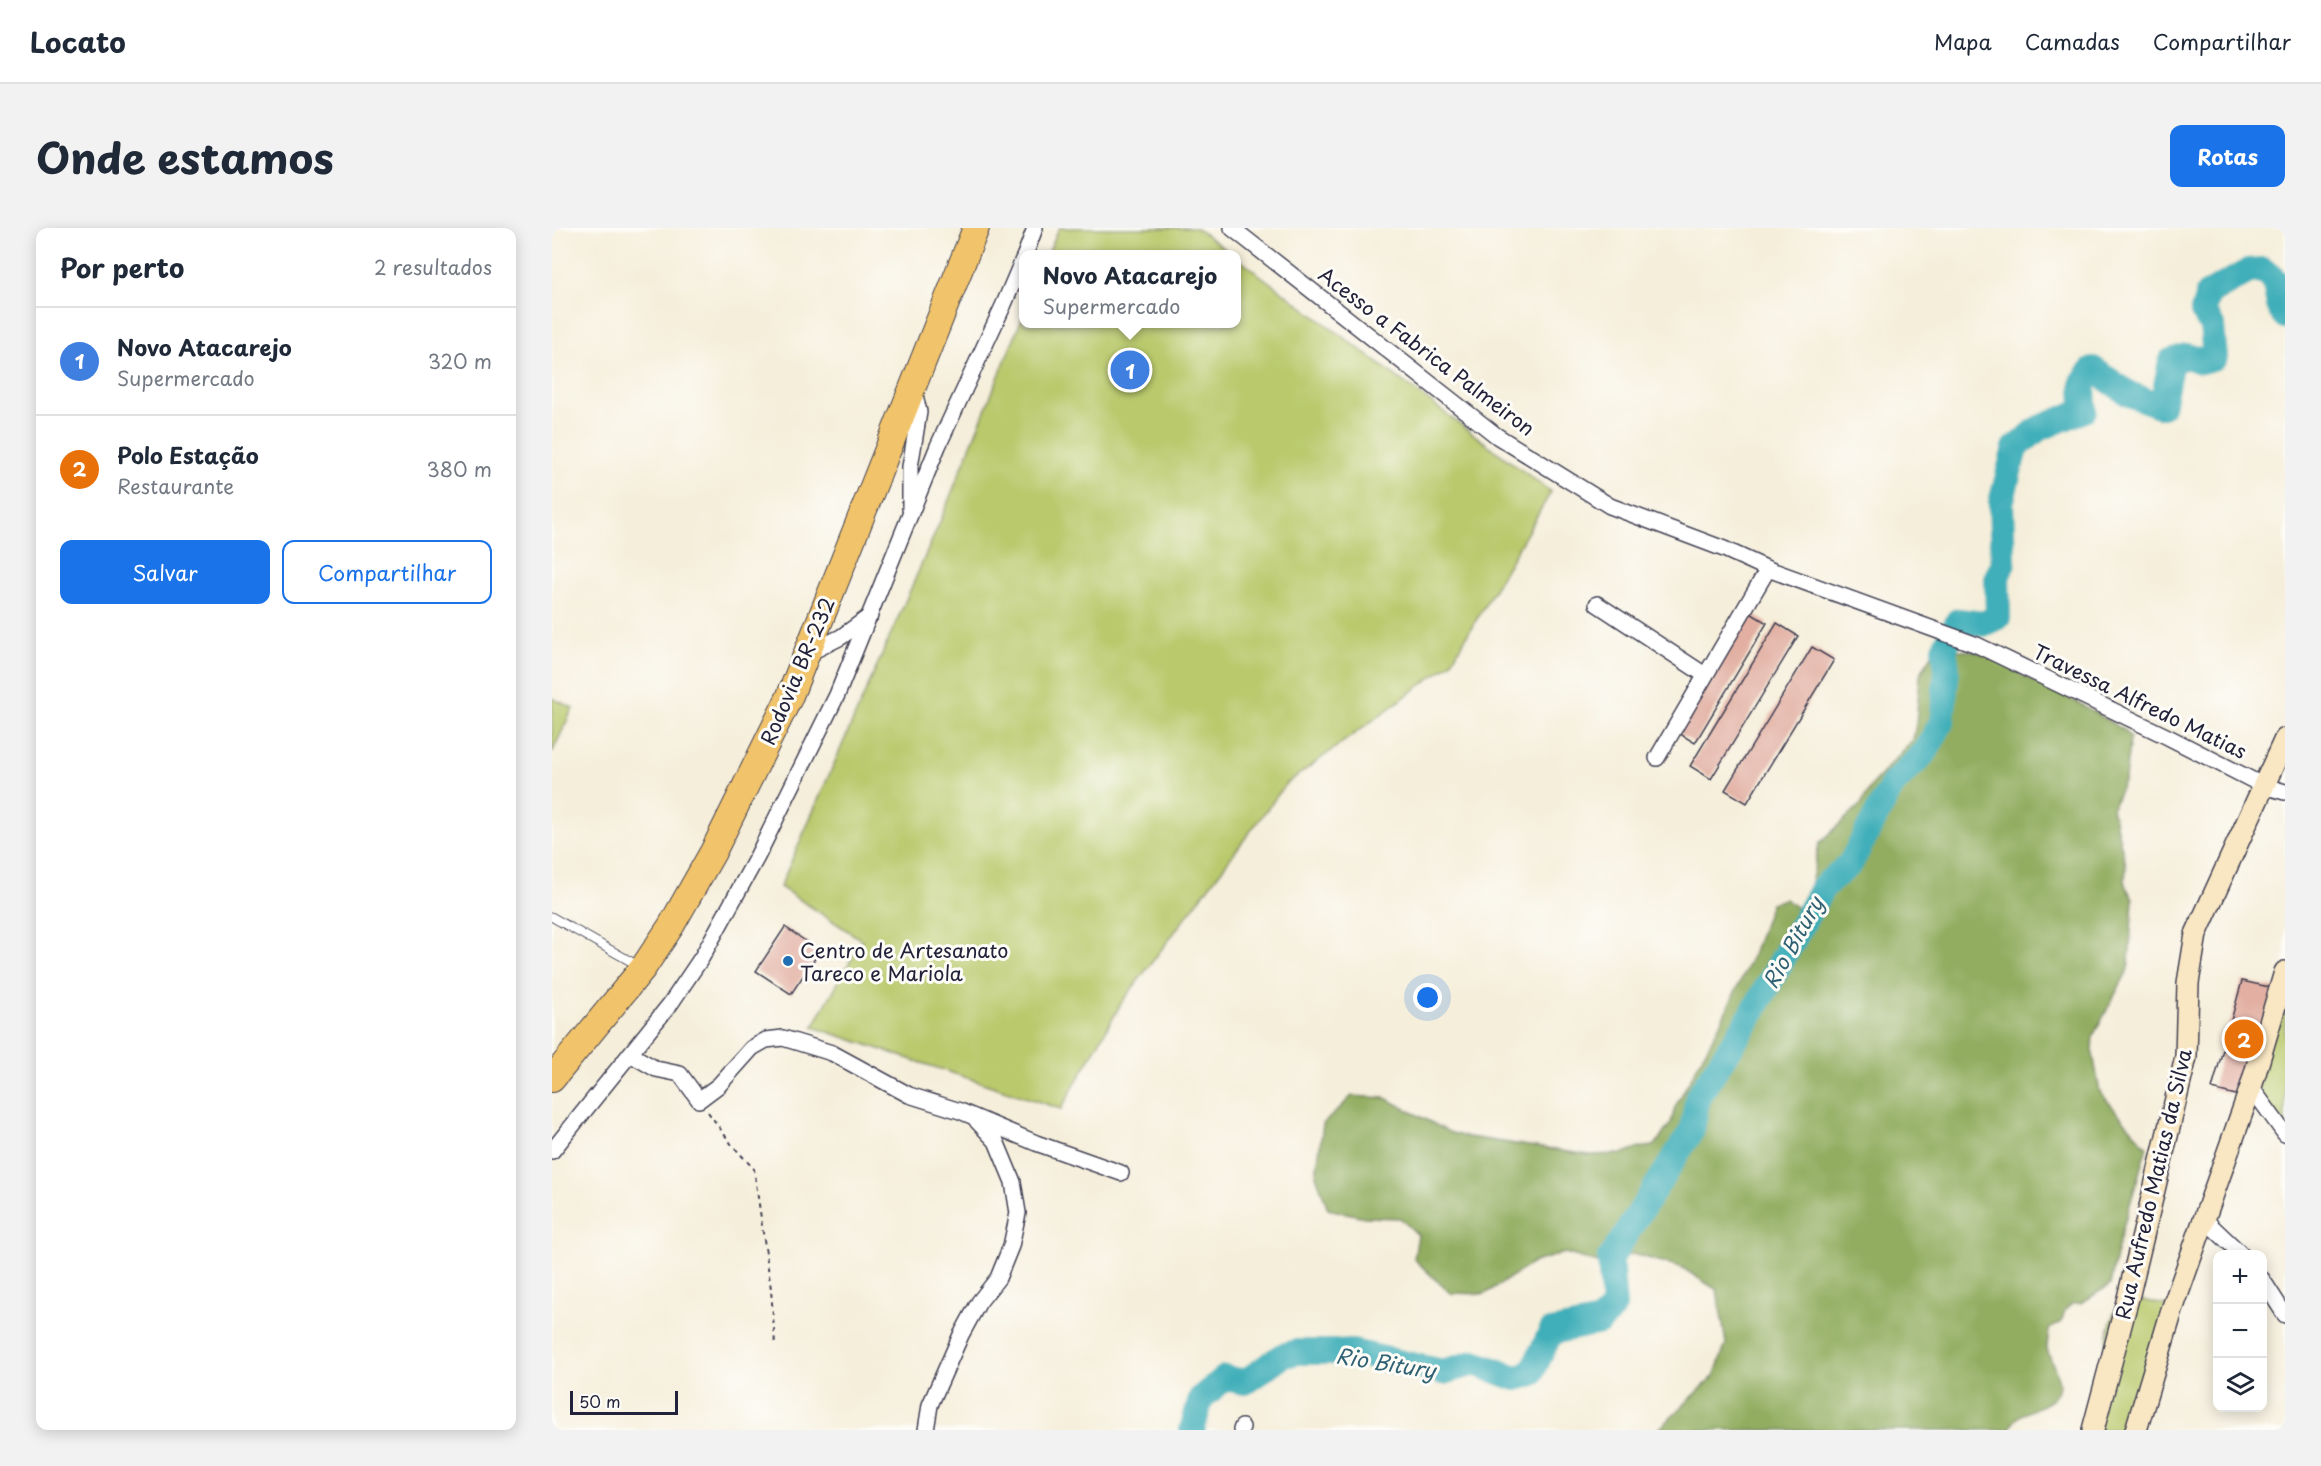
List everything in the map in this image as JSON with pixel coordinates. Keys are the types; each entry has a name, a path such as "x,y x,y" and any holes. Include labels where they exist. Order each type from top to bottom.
{"highway":[{"name":"Rodovia BR-232","path":"552,1079 643,968 671,926 712,852 789,698 976,228"}],"main road":[{"name":"Rua Aufredo Matias da Silva","path":"2093,1430 2128,1298 2186,1057 2188,982 2196,934 2285,739"},
{"path":"2136,1430 2173,1307 2251,1087 2285,972"}],"street":[{"path":"1026,250 1035,228"},
{"name":"Acesso a Fabrica Palmeiron","path":"1232,228 1497,436 1610,506 1724,549 1768,569 1934,628"},
{"path":"552,1151 671,1003 713,938 757,857 832,705 938,446 1019,268"},
{"path":"910,515 910,467 919,412 913,386"},
{"path":"1657,758 1768,569"},
{"path":"1597,604 1705,675"},
{"path":"807,654 841,637 870,616"},
{"name":"Travessa Alfredo Matias","path":"1934,628 1977,645 2264,786 2285,792"},
{"path":"630,1054 656,1070 680,1074 699,1100 719,1085 752,1048 766,1040 783,1038 832,1053 909,1095 1121,1173"},
{"path":"2251,1087 2285,1134"},
{"path":"926,1430 930,1405 961,1335 979,1302 998,1278 1011,1246 1018,1213 1013,1182 996,1141 973,1117"},
{"path":"2204,1219 2237,1250"},
{"path":"2267,1287 2285,1315"}],"lane":[{"path":"552,917 643,968"}],"path":[{"path":"699,1100 732,1145 754,1170 771,1289 775,1344"}],"green space":[{"path":"1059,228 1196,228 1226,250 1050,250"},
{"path":"1241,261 1551,492 1451,663 1286,784 1122,1002 1061,1109 813,1027 862,940 780,887 940,522 1019,326 1019,328 1241,328"},
{"path":"1940,649 1974,651 2000,660 2025,677 2079,703 2124,730 2130,737 2125,779 2112,808 2126,865 2125,885 2133,899 2129,963 2127,972 2093,1036 2092,1049 2100,1092 2147,1147 2119,1241 2110,1285 2081,1303 2072,1304 2065,1310 2061,1323 2049,1329 2047,1348 2058,1379 2058,1391 2049,1401 2017,1419 2010,1430 1658,1430 1714,1376 1726,1344 1717,1290 1681,1267 1633,1254 1598,1263 1565,1253 1534,1262 1485,1294 1450,1293 1414,1259 1418,1235 1400,1218 1365,1217 1328,1209 1316,1175 1323,1124 1352,1096 1386,1098 1449,1132 1462,1136 1589,1155 1622,1154 1637,1148 1654,1146 1671,1123 1675,1107 1717,1030 1754,952 1771,903 1785,899 1808,916 1825,911 1810,889 1819,844 1861,804 1873,783 1913,740 1920,674 1933,653"},
{"path":"552,698 573,708 552,753"},
{"path":"2285,987 2285,1126 2254,1087"},
{"path":"2120,1295 2173,1307 2136,1430 2081,1430 2101,1371 2109,1328"}],"building":[{"path":"1747,611 1767,623 1695,743 1675,731"},
{"path":"1777,623 1798,636 1711,779 1690,766"},
{"path":"1812,647 1834,660 1747,803 1725,790"},
{"name":"Centro de Artesanato Tareco e Mariola","path":"785,927 820,951 791,994 756,971"},
{"path":"2242,981 2278,989 2244,1097 2212,1089"}],"waterway":[{"name":"Rio Bitury","path":"1192,1430 1201,1398 1225,1378 1245,1382 1282,1356 1297,1352 1352,1352 1443,1372 1474,1363 1516,1378 1531,1374 1551,1332 1600,1322 1614,1306 1610,1259 1692,1130 1698,1096 1749,1019 1823,887 1850,864 1893,784 1926,751 1942,721 1947,669 1944,649 1958,621 1983,624 1998,617 1997,577 2003,563 2001,503 2015,448 2038,429 2084,410 2083,382 2093,369 2129,394 2162,406 2171,361 2187,356 2201,361 2215,357 2212,326 2203,311 2208,294 2249,271 2263,270 2274,279 2280,310 2285,316"}],"place":[{"name":"Novo Atacarejo","path":"1130,370"},
{"name":"Centro de Artesanato Tareco e Mariola","path":"788,961"},
{"name":"Polo Estação","path":"2244,1039"}]}
